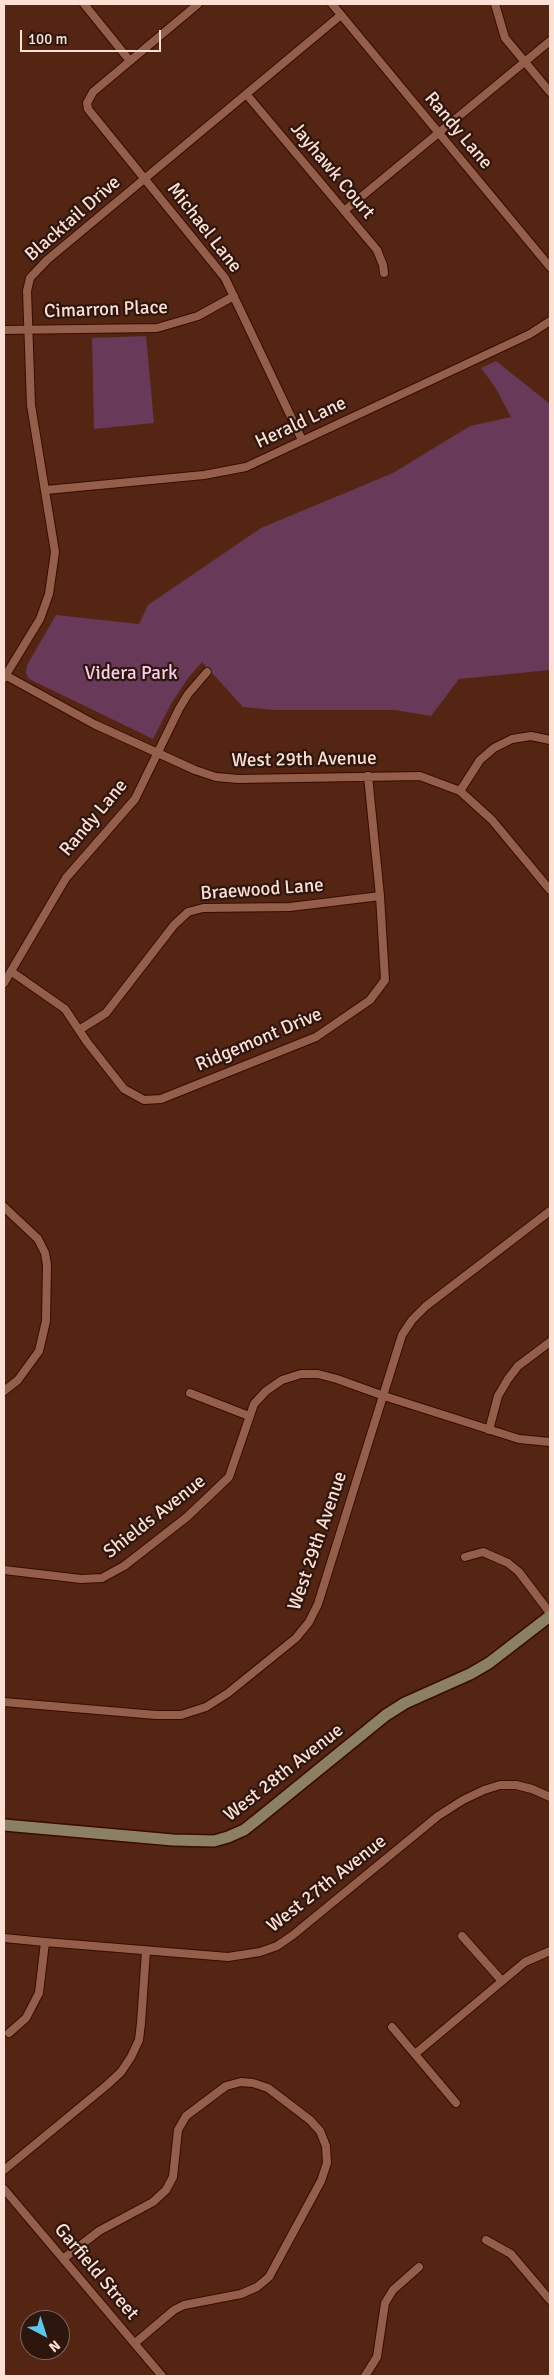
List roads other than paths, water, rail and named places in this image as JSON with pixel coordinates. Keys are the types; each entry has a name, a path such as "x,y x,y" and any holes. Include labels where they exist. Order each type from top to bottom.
{"street":[{"path":"84,4 130,61 198,4"},
{"name":"Randy Lane","path":"332,4 550,267"},
{"path":"495,4 505,38 550,92"},
{"name":"Blacktail Drive","path":"5,676 40,619 49,594 55,552 31,405 27,330 27,291 30,278 145,179 341,16"},
{"path":"344,211 440,134 550,41"},
{"name":"Michael Lane","path":"130,61 93,92 87,103 93,117 216,264 234,296 302,440"},
{"name":"Jayhawk Court","path":"247,94 377,250 384,273"},
{"name":"Cimarron Place","path":"4,330 157,328 198,316 234,296"},
{"name":"Herald Lane","path":"46,490 232,471 246,467 497,350 550,321"},
{"name":"Randy Lane","path":"4,984 66,878 135,799 182,702 207,672"},
{"name":"West 29th Avenue","path":"5,676 60,707 157,753 195,770 227,779 420,776 460,790 492,820 550,890"},
{"path":"460,790 480,760 494,748 512,739 531,736 550,740"},
{"name":"Ridgemont Drive","path":"12,972 65,1009 124,1089 139,1099 150,1101 161,1099 308,1040 370,1000 382,985 386,974 368,776"},
{"name":"Braewood Lane","path":"79,1030 106,1013 174,925 188,912 203,908 290,907 380,896"},
{"path":"4,1207 38,1239 45,1253 47,1274 46,1321 39,1351 18,1380 4,1391"},
{"name":"West 29th Avenue","path":"4,1702 156,1715 181,1715 206,1707 296,1638 309,1622 318,1604 402,1335 412,1320 426,1306 550,1211"},
{"path":"489,1430 498,1396 508,1379 518,1366 550,1342"},
{"name":"Shields Avenue","path":"4,1570 81,1579 102,1578 124,1566 187,1517 229,1477 254,1404 266,1391 282,1380 301,1374 318,1374 337,1378 439,1415 519,1439 550,1442"},
{"path":"190,1393 249,1416"},
{"name":"West 28th Avenue","path":"4,1825 181,1841 214,1841 244,1830 386,1715 405,1703 470,1674 489,1663 550,1614 519,1572 508,1563 483,1552 465,1557"},
{"name":"West 27th Avenue","path":"4,1938 228,1957 260,1952 277,1946 293,1936 438,1816 463,1800 500,1785 516,1785 532,1789 550,1797"},
{"path":"462,1936 502,1981"},
{"path":"9,2033 26,2018 39,1993 45,1942"},
{"path":"4,2170 107,2085 121,2072 131,2057 139,2040 146,1951"},
{"path":"415,2054 525,1962 550,1951"},
{"path":"392,2027 456,2103"},
{"path":"64,2259 99,2231 153,2202 166,2190 174,2177 178,2130 186,2116 226,2086 241,2082 253,2083 268,2088 310,2120 320,2131 326,2146 327,2163 321,2181 269,2278 257,2287 241,2294 184,2305 174,2310 135,2343"},
{"name":"Garfield Street","path":"4,2189 162,2376"},
{"path":"486,2240 511,2254 550,2300"},
{"path":"365,2376 377,2357 385,2303 393,2290 419,2267"}],"park label":[{"name":"Videra Park","path":"131,674"}]}
